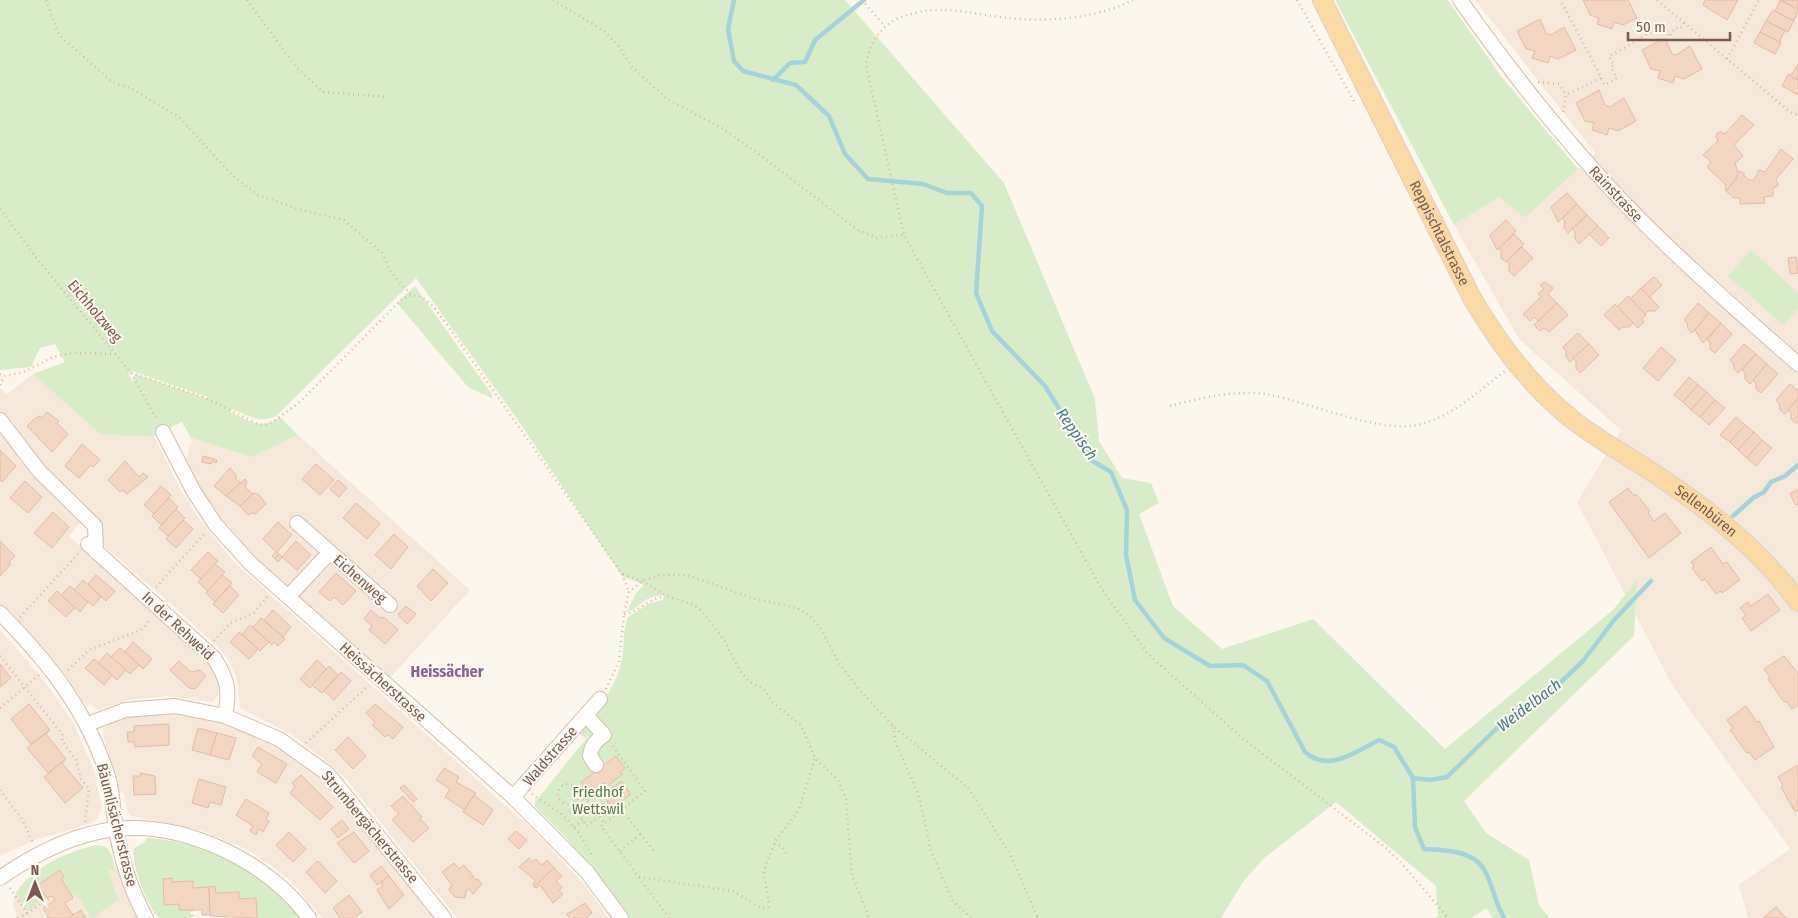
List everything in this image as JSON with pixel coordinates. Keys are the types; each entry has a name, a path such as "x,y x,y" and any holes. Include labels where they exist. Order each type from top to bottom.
{"main road":[{"name":"Reppischtalstrasse","path":"1322,0 1472,298 1491,331 1516,364 1546,396 1597,438"},
{"name":"Sellenbüren","path":"1597,438 1703,507 1749,547 1798,602"}],"street":[{"name":"Rainstrasse","path":"1460,0 1520,83 1612,190 1657,236 1797,360"},
{"path":"0,420 39,471 95,526 89,548"},
{"name":"Heissächerstrasse","path":"163,432 194,492 215,524 250,563 378,677 518,792 587,872 622,918"},
{"name":"Eichenweg","path":"297,522 390,605"},
{"name":"In der Rehweid","path":"89,548 214,658 226,678 229,696 225,716"},
{"name":"Eichenweg","path":"288,597 329,552"},
{"name":"Bäumlisächerstrasse","path":"0,613 50,666 88,724 109,780 116,829 132,892 146,918"},
{"name":"Waldstrasse","path":"518,792 600,699"},
{"name":"Strumbergächerstrasse","path":"88,724 125,710 158,706 192,708 225,716 279,738 328,774 444,918"},
{"name":"Waldstrasse","path":"586,715 604,735 594,743 590,750 590,756 596,765"},
{"path":"0,878 31,858 63,844 116,829 164,832 192,838 226,849 267,874 300,906 309,918"}],"path":[{"path":"46,0 59,35 112,82 132,90 179,117 231,174 258,195 298,209 344,220 382,253 391,272 412,295"},
{"path":"247,0 296,68 323,92 361,97 388,97"},
{"path":"553,0 604,31 618,46 632,67 667,99 722,128 858,230 877,238 904,235"},
{"path":"862,0 885,26"},
{"path":"940,5 999,17 1048,20 1102,11 1133,0"},
{"path":"1658,0 1790,112 1798,115"},
{"path":"1727,59 1759,0"},
{"path":"1562,3 1605,85 1617,78 1611,67 1614,65 1609,56 1635,43 1642,36 1658,30 1665,32 1669,37 1675,28 1680,30 1684,23"},
{"path":"924,6 916,8 885,26 875,36 866,65 904,235 1101,588 1148,654 1242,738 1386,848 1405,866 1448,918"},
{"path":"1566,95 1601,78"},
{"path":"1548,83 1559,84 1566,95 1563,110 1564,116"},
{"name":"Eichholzweg","path":"0,209 38,260 131,372 163,432"},
{"path":"131,372 204,397 258,424 265,425 281,418 301,401 402,299 412,295 422,297 433,306 448,326 622,574 629,592 624,614 619,661 612,681 600,699"},
{"path":"0,374 4,376 24,372 53,357 116,354"},
{"path":"1170,406 1238,393 1264,394 1396,426 1423,424 1462,406 1516,364"},
{"path":"0,385 4,376"},
{"path":"152,591 206,532"},
{"path":"12,625 89,548"},
{"path":"622,574 642,581 667,596 694,604 702,611 724,640 740,671 750,682 765,690 773,703 801,724 815,758 838,780 846,799 852,876 869,918"},
{"path":"629,592 642,581 661,575 687,574 752,598 797,608 806,613 820,627 839,663 858,688 892,725 969,789 1010,854 1038,918"},
{"path":"212,642 230,623 254,612 270,594"},
{"path":"624,614 633,611 648,601 667,596"},
{"path":"68,671 90,650 140,630 149,621"},
{"path":"0,656 63,735 62,742 76,760 81,779 89,789 84,827"},
{"path":"0,708 43,672"},
{"path":"297,750 378,677"},
{"path":"892,725 896,744 918,793 932,851 952,900 972,918"},
{"path":"604,735 645,790 601,826 669,918"},
{"path":"639,877 733,891 761,908 767,908 764,868 774,844 799,810 815,758"},
{"path":"565,784 570,784 578,789 578,798 572,804 562,803 559,800 558,790 565,784"},
{"path":"0,790 22,819 32,843"},
{"path":"518,792 564,816 574,827 596,863"},
{"path":"578,798 588,801 605,824"},
{"path":"595,811 608,801"},
{"path":"590,805 578,814 587,826 599,817"},
{"path":"622,810 654,851"},
{"path":"574,827 583,820"},
{"path":"620,851 641,834"},
{"path":"774,844 780,846 786,854"},
{"path":"12,890 26,918"},
{"path":"18,918 52,897"},
{"path":"192,910 192,918"}],"shaded area":[{"path":"1475,0 1798,0 1798,918 1748,918 1739,885 1790,849 1672,685 1577,502 1621,430 1519,339 1454,225 1499,197 1525,218 1595,153"},
{"path":"66,362 161,433 154,437 182,492 200,520 235,563 533,830 584,884 609,918 457,918 347,780 291,734 240,708 237,679 230,662 219,648 168,601 104,546 101,527 88,514 69,536 212,666 220,679 223,693 219,693 213,702 168,696 128,700 98,710 90,704 87,706 69,680 0,605 0,388 7,394 33,374"},
{"path":"298,435 470,590 389,679 254,558 224,526 186,463 191,438 252,457"},
{"path":"0,630 42,678 73,722 94,771 102,808 97,819 92,823 35,840 0,856"},
{"path":"170,713 198,716 226,723 280,747 306,765 331,787 435,918 322,918 289,879 255,854 200,830 131,816 127,811 124,793 119,792 103,734 104,728 115,720 137,715"},
{"path":"97,845 104,846 110,851 115,868 119,867 137,918 17,918 13,906 14,896 26,880 66,855"}],"green space":[{"name":"Friedhof Wettswil","path":"0,0 845,0 1004,183 1095,399 1099,441 1122,478 1151,483 1159,503 1139,514 1173,606 1222,649 1313,619 1445,749 1613,610 1637,580 1634,636 1464,801 1486,833 1529,860 1539,905 1550,918 1493,918 1486,908 1472,918 1434,918 1438,916 1436,886 1336,802 1263,859 1243,882 1221,918 629,918 585,860 562,833 535,807 535,802 586,739 578,732 604,700 618,673 628,617 650,603 663,600 664,595 651,597 627,612 636,593 644,585 622,576 520,423 416,278 276,416 258,419 232,409 230,412 249,421 261,424 280,417 298,435 252,457 191,438 182,422 154,436 102,435 33,374 65,362 55,344 40,348 31,367 0,370","holes":["132,371 208,397 208,399 135,374 133,382 128,374"]},
{"path":"1335,0 1448,0 1500,75 1578,169 1525,218 1499,197 1454,225"},
{"path":"1751,250 1798,293 1798,309 1783,325 1728,276"},
{"path":"415,286 493,396 491,398 468,387 397,303"},
{"path":"146,838 191,845 232,861 269,885 301,918 257,918 256,898 239,899 238,892 216,893 215,887 193,888 192,881 172,882 171,878 163,879 164,905 179,904 179,910 191,910 191,918 159,918 145,895 137,874 133,855 134,848 145,842"},
{"path":"97,845 107,848 112,856 115,869 108,871 118,900 92,918 76,894 72,896 61,879 60,871 38,885 47,898 27,911 16,893 32,875 63,856"}],"building":[{"path":"1583,0 1628,0 1637,18 1623,25 1614,22 1612,29 1597,24 1599,18 1590,15"},
{"path":"1705,0 1738,0 1727,20 1703,5"},
{"path":"1779,0 1798,9 1794,21 1775,11"},
{"path":"1781,0 1798,0 1798,9"},
{"path":"1773,10 1794,21 1788,32 1766,21"},
{"path":"1540,19 1546,33 1551,35 1564,27 1576,50 1558,59 1550,56 1548,63 1532,58 1535,51 1526,49 1517,31"},
{"path":"1766,21 1785,31 1780,40 1781,43 1760,32"},
{"path":"1760,32 1781,43 1775,54 1754,43"},
{"path":"1665,38 1672,54 1676,55 1690,46 1702,69 1684,79 1675,76 1673,83 1658,78 1660,71 1651,69 1642,50"},
{"path":"1798,64 1798,80 1788,75 1792,74"},
{"path":"1788,75 1798,80 1798,95 1782,86"},
{"path":"1599,90 1605,105 1610,107 1624,98 1636,121 1618,131 1609,128 1607,135 1592,130 1594,123 1585,121 1576,103"},
{"path":"1742,115 1754,125 1734,145 1743,156 1735,163 1739,175 1726,191 1725,184 1707,167 1711,162 1703,155 1718,141 1717,133 1725,134"},
{"path":"1781,149 1793,159 1776,179 1778,186 1773,188 1773,196 1764,197 1765,203 1740,204 1740,198 1734,198 1726,191 1736,179 1739,171 1744,173 1744,176 1749,180 1754,180 1759,170 1765,172"},
{"path":"1567,193 1577,204 1558,222 1551,207"},
{"path":"1577,204 1587,215 1568,233 1564,228 1565,221 1562,219"},
{"path":"1587,215 1598,226 1579,244 1575,239 1575,232 1572,229"},
{"path":"1506,220 1516,231 1497,250 1490,235"},
{"path":"1598,226 1609,238 1601,246 1589,234"},
{"path":"1514,234 1524,244 1506,262 1501,258 1499,248"},
{"path":"1522,247 1533,258 1514,276 1509,271 1507,261"},
{"path":"1796,257 1798,273 1790,274 1788,258"},
{"path":"1654,277 1662,285 1650,297 1641,288"},
{"path":"1545,282 1553,288 1548,294 1557,303 1538,321 1534,317 1530,321 1523,314 1541,297 1538,294 1544,289 1540,285"},
{"path":"1641,288 1659,307 1655,311 1648,311 1645,314 1630,299"},
{"path":"1628,296 1646,315 1642,319 1644,322 1638,328 1617,307"},
{"path":"1557,303 1568,315 1549,332 1544,328 1540,331 1534,325"},
{"path":"1698,303 1709,313 1692,333 1684,320"},
{"path":"1615,304 1633,323 1629,327 1622,327 1619,330 1604,315"},
{"path":"1709,313 1721,323 1703,343 1695,330"},
{"path":"1721,323 1732,334 1715,353 1710,349 1710,342 1707,340"},
{"path":"1578,333 1589,344 1570,362 1566,357 1566,351 1563,347"},
{"path":"1589,344 1599,355 1580,373 1576,368 1576,361 1573,358"},
{"path":"1744,344 1756,354 1738,373 1730,360"},
{"path":"1661,347 1676,360 1658,381 1643,368"},
{"path":"1756,354 1767,364 1750,384 1745,379 1745,373 1742,370"},
{"path":"1767,364 1778,374 1761,393 1756,389 1756,383 1753,380"},
{"path":"1689,377 1698,385 1683,402 1674,395"},
{"path":"1790,384 1798,391 1798,398 1785,414 1780,410 1779,403 1776,400"},
{"path":"1698,385 1707,392 1691,410 1683,402"},
{"path":"1707,392 1715,400 1700,417 1691,410"},
{"path":"1798,398 1798,421 1796,423 1791,419 1791,413 1788,410"},
{"path":"1715,400 1725,408 1709,425 1700,417"},
{"path":"47,412 59,421 57,423 68,434 52,452 27,426 39,416 42,418"},
{"path":"1736,417 1745,425 1730,442 1720,435"},
{"path":"1745,425 1754,432 1738,450 1730,442"},
{"path":"1754,432 1762,440 1747,458 1738,450"},
{"path":"1762,440 1772,448 1756,466 1747,458"},
{"path":"82,444 100,460 93,467 91,465 79,478 65,466"},
{"path":"0,450 16,466 2,482 0,480"},
{"path":"203,456 217,460 216,463 212,461 211,464 202,462"},
{"path":"125,461 139,477 143,473 148,477 127,494 122,490 120,492 108,480"},
{"path":"316,464 334,480 320,495 302,479"},
{"path":"230,468 237,476 235,478 241,483 226,496 214,486"},
{"path":"245,479 247,482 245,487 253,494 240,506 226,496"},
{"path":"338,480 347,488 339,497 330,489"},
{"path":"25,481 42,497 28,513 10,498"},
{"path":"161,486 171,495 154,514 144,505"},
{"path":"1628,488 1634,496 1636,494 1650,511 1648,513 1654,521 1665,513 1681,533 1649,558 1609,502"},
{"path":"1798,490 1798,504 1795,505 1790,493"},
{"path":"254,493 259,495 266,504 255,514 248,515 240,506"},
{"path":"169,498 178,507 161,525 152,516"},
{"path":"356,503 380,524 367,539 343,518"},
{"path":"176,509 185,518 168,536 159,528"},
{"path":"53,512 69,527 52,548 34,533"},
{"path":"183,520 193,529 176,548 166,539"},
{"path":"278,522 292,535 277,552 279,554 275,559 272,556 276,552 263,539"},
{"path":"394,534 408,547 391,569 375,555"},
{"path":"0,541 15,556 9,562 11,564 0,576"},
{"path":"296,541 311,555 297,570 282,557"},
{"path":"1711,547 1723,564 1727,562 1740,580 1722,593 1721,591 1716,594 1705,579 1702,581 1692,568 1694,566 1691,562"},
{"path":"208,552 218,561 201,579 191,570"},
{"path":"279,554 282,557 278,562 275,559"},
{"path":"215,564 225,572 208,591 198,582"},
{"path":"433,569 448,583 431,601 417,586"},
{"path":"336,573 356,591 343,605 334,597 330,601 319,592"},
{"path":"96,575 115,591 106,601 88,584"},
{"path":"222,575 232,583 215,602 206,593"},
{"path":"83,580 101,597 93,606 74,590"},
{"path":"70,586 88,602 80,612 61,595"},
{"path":"230,586 239,595 223,613 213,604"},
{"path":"57,591 75,608 66,617 48,601"},
{"path":"1768,594 1780,610 1751,631 1742,618 1746,615 1740,608 1748,602 1751,606"},
{"path":"406,606 416,614 407,624 398,615"},
{"path":"273,610 291,627 283,637 264,620"},
{"path":"371,610 380,618 384,617 398,630 385,644 369,630 372,626 364,619"},
{"path":"261,618 285,639 278,646 274,642 272,645 253,627"},
{"path":"250,625 269,642 260,651 242,634"},
{"path":"239,632 258,649 249,659 230,642"},
{"path":"133,642 152,659 143,669 125,652"},
{"path":"120,648 139,665 130,674 111,657"},
{"path":"107,653 126,670 117,680 98,663"},
{"path":"1784,656 1798,673 1798,705 1792,709 1786,701 1784,702 1768,679 1770,677 1764,669"},
{"path":"94,659 112,675 104,685 85,668"},
{"path":"317,660 326,669 310,688 300,679"},
{"path":"179,661 191,672 200,670 206,676 195,689 189,688 170,670"},
{"path":"0,664 11,678 0,687"},
{"path":"329,666 338,675 322,693 312,685"},
{"path":"341,672 351,681 334,700 324,691"},
{"path":"29,704 50,730 31,744 11,719"},
{"path":"375,704 403,727 393,739 388,735 385,737 372,725 375,722 366,713"},
{"path":"1746,706 1757,722 1759,721 1774,747 1755,760 1749,752 1747,753 1730,730 1733,728 1727,720"},
{"path":"169,724 169,745 135,747 134,742 128,742 127,732 134,732 134,726"},
{"path":"198,728 217,733 210,755 192,750"},
{"path":"50,730 46,734 66,759 48,773 27,748"},
{"path":"217,733 236,738 229,760 210,755"},
{"path":"348,737 366,756 353,769 335,750"},
{"path":"258,747 287,764 276,783 257,772 262,764 252,756"},
{"path":"616,756 625,768 620,772 623,774 607,786 605,783 590,794 581,782"},
{"path":"66,759 62,763 83,788 65,803 44,777"},
{"path":"1798,765 1798,810 1795,812 1781,787 1783,785 1778,777"},
{"path":"444,768 459,777 456,782 476,793 465,810 445,797 450,789 436,780"},
{"path":"140,773 155,776 156,794 134,795 133,776 141,776"},
{"path":"301,775 333,807 320,820 290,793 295,787 292,783"},
{"path":"199,779 226,787 221,805 210,802 208,808 192,803"},
{"path":"621,781 631,794 613,808 603,795"},
{"path":"404,785 417,799 413,802 400,788"},
{"path":"474,795 493,810 483,825 463,812"},
{"path":"403,796 422,817 420,819 429,828 413,842 392,820 399,814 391,806"},
{"path":"246,799 269,813 266,819 269,821 263,832 259,829 256,835 250,831 253,826 236,815"},
{"path":"342,820 349,829 338,838 331,829"},
{"path":"516,831 527,840 519,849 508,839"},
{"path":"289,832 306,849 293,862 276,845"},
{"path":"354,832 369,851 354,863 337,843"},
{"path":"529,858 532,862 536,859 542,865 547,860 554,868 534,887 533,883 536,881 519,867"},
{"path":"318,861 337,881 325,893 306,872"},
{"path":"454,863 459,869 464,865 476,880 478,879 482,884 473,894 469,889 466,891 465,898 455,897 449,890 452,885 442,872"},
{"path":"381,866 389,876 377,885 370,875"},
{"path":"554,868 562,876 556,881 562,887 559,891 563,894 553,903 540,885 537,888 534,887"},
{"path":"60,870 64,877 61,879 73,898 65,903 73,915 70,918 49,918 43,908 55,900 52,896 47,898 38,885"},
{"path":"389,876 404,895 389,909 377,890 382,886 382,881"},
{"path":"172,878 172,882 193,881 193,888 209,887 210,915 202,915 202,910 179,910 179,904 164,905 163,879"},
{"path":"215,886 216,893 239,892 239,899 256,898 257,918 210,916 209,887"},
{"path":"349,895 362,912 354,918 340,918 333,908"},
{"path":"585,903 592,913 586,918 570,918 567,914"},
{"path":"1776,907 1786,918 1764,917"},
{"path":"81,910 86,918 70,918 73,915"}],"waterway":[{"name":"Reppisch","path":"734,0 728,29 734,61 743,71 796,85 829,116 845,154 868,179 923,184 947,193 971,193 982,206 976,293 992,331 1045,386 1091,460 1111,472 1127,510 1126,555 1135,600 1164,638 1210,666 1243,665 1267,681 1305,752 1314,758 1323,761 1333,761 1351,755 1379,740 1394,747 1413,778 1415,827 1424,849 1458,852 1474,859 1480,864 1488,877 1504,918"},
{"path":"773,80 790,63 805,62 815,40 864,0"},
{"name":"Weidelbach","path":"1733,516 1753,498 1764,492 1771,482 1785,476 1798,465"},
{"name":"Weidelbach","path":"1413,778 1430,780 1447,777 1496,729 1545,697 1583,661 1614,620 1651,581"}],"district":[{"name":"Heissächer","path":"447,671"}]}
